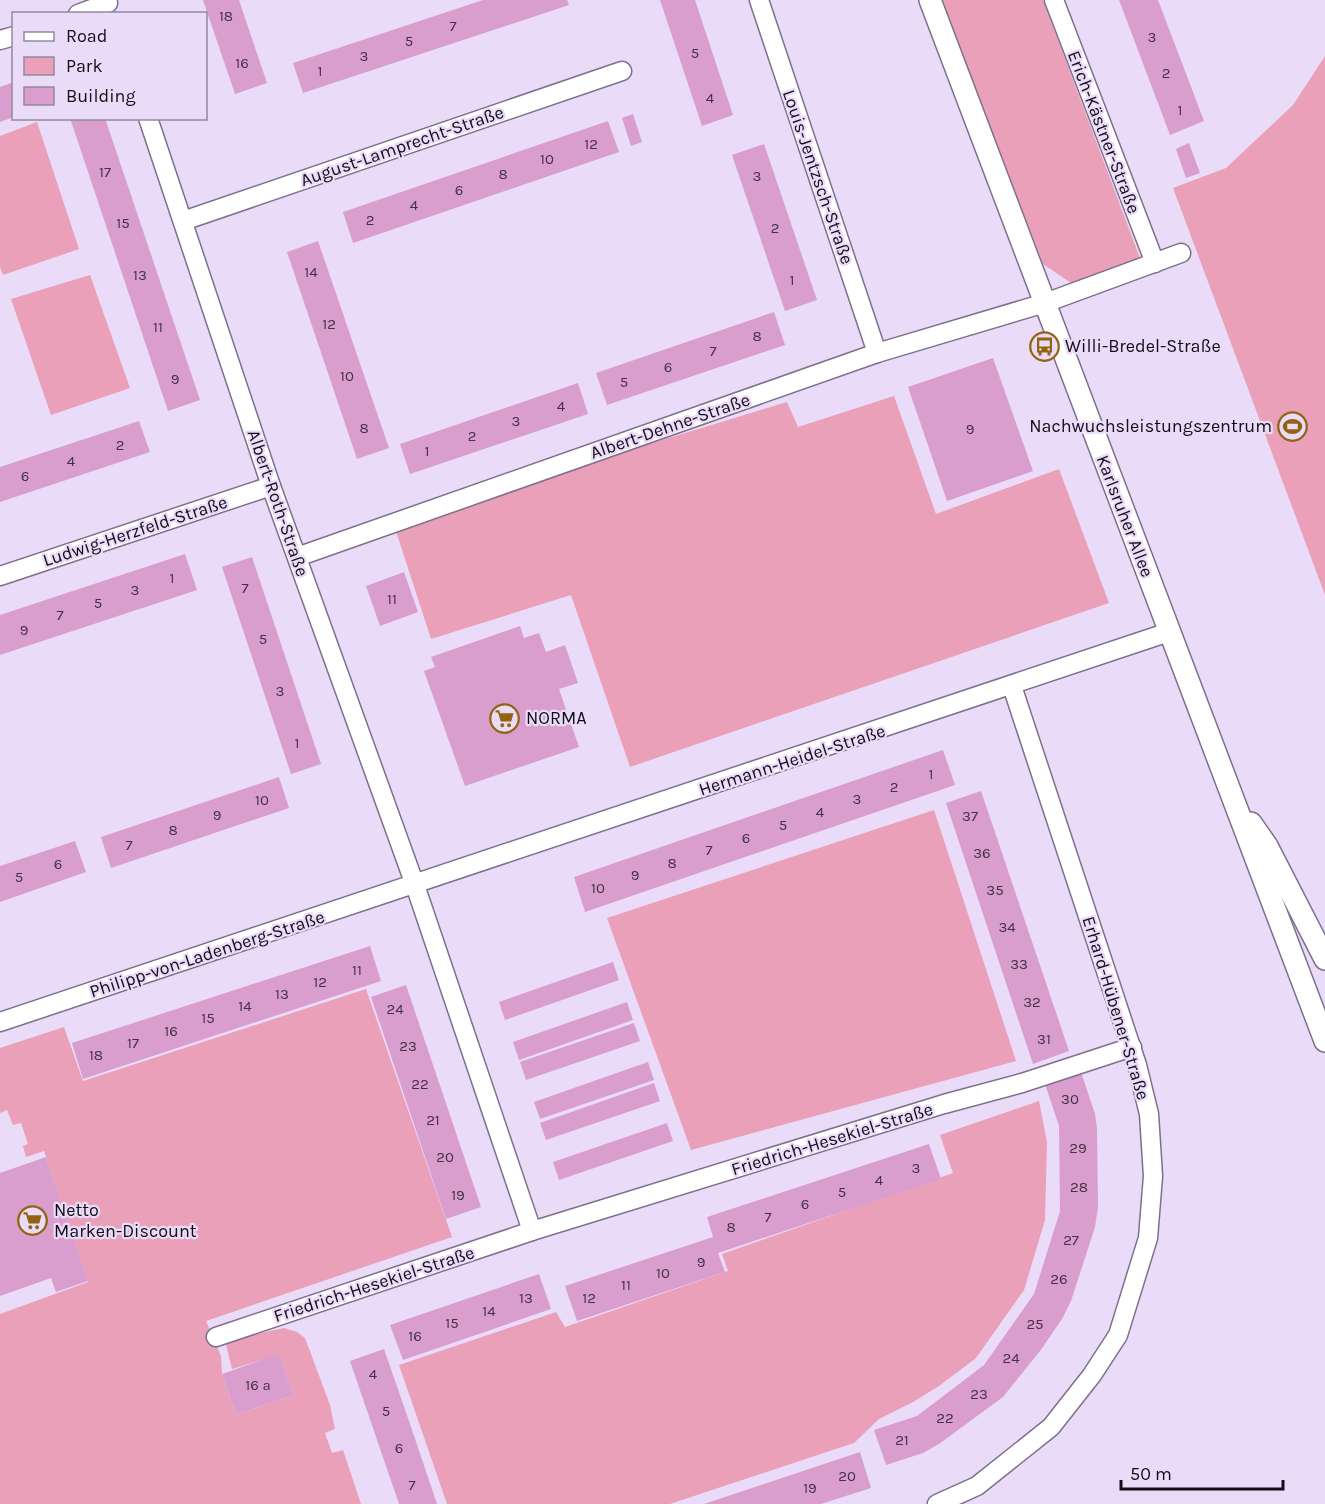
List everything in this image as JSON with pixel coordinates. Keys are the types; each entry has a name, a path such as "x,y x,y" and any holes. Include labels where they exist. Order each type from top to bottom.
{"street":[{"name":"Louis-Jentzsch-Straße","path":"759,0 877,353"},
{"name":"Karlsruher Allee","path":"930,0 1325,1041"},
{"name":"Erich-Kästner-Straße","path":"1054,0 1155,263"},
{"path":"85,12 109,5"},
{"name":"August-Lamprecht-Straße","path":"183,221 622,71"},
{"name":"Albert-Roth-Straße","path":"149,120 271,486 415,885"},
{"path":"1045,303 1181,254"},
{"name":"Albert-Dehne-Straße","path":"297,557 877,353 1045,303"},
{"name":"Ludwig-Herzfeld-Straße","path":"0,576 271,486"},
{"name":"Hermann-Heidel-Straße","path":"415,885 1169,633"},
{"name":"Erhard-Hübener-Straße","path":"937,1504 977,1486 1051,1427 1092,1375 1118,1335 1148,1238 1153,1176 1149,1114 1132,1047 1012,686"},
{"name":"Karlsruher Allee","path":"1232,795 1267,846 1325,959"},
{"path":"415,885 532,1231"},
{"name":"Philipp-von-Ladenberg-Straße","path":"0,1022 415,885"},
{"name":"Friedrich-Hesekiel-Straße","path":"216,1336 532,1231 944,1104 1022,1083 1132,1047"}],"green space":[{"path":"942,0 1043,0 1140,258 1071,283 1043,264"},
{"name":"Nachwuchsleistungszentrum","path":"1325,56 1325,595 1173,188 1226,168 1293,105"},
{"path":"37,122 79,249 3,275 0,267 0,136"},
{"path":"90,275 130,388 51,415 11,299"},
{"path":"894,396 936,514 1059,469 1109,603 630,767 571,595 431,639 393,522 787,402 798,427"},
{"path":"934,810 1016,1061 691,1150 607,918"},
{"path":"366,989 452,1237 206,1321 221,1356 222,1374 236,1415 293,1395 279,1355 232,1369 225,1341 284,1328 297,1332 305,1338 330,1405 335,1429 325,1433 332,1453 343,1450 361,1504 0,1504 0,1314 88,1282 44,1151 26,1157 23,1146 28,1144 21,1123 13,1125 7,1110 0,1113 0,1048 64,1027 83,1081"},
{"path":"1039,1101 1047,1142 1045,1220 1024,1290 976,1358 939,1386 879,1419 854,1443 670,1504 447,1504 399,1365 556,1312 565,1327 728,1271 722,1254 953,1173 940,1135"}],"building":[{"path":"203,0 239,0 267,83 235,94"},
{"path":"483,0 567,0 569,5 303,93 293,63"},
{"path":"660,0 695,0 733,115 702,126"},
{"path":"1119,0 1158,0 1204,121 1170,135"},
{"path":"12,83 12,118 0,122 0,87"},
{"path":"633,114 642,142 631,146 622,118"},
{"path":"71,120 106,120 200,400 168,411"},
{"path":"608,121 619,152 353,243 343,212"},
{"path":"1189,143 1200,173 1186,178 1176,149"},
{"path":"764,144 817,300 785,311 732,155"},
{"path":"318,241 389,448 357,459 287,252"},
{"path":"774,312 785,345 607,405 596,373"},
{"path":"993,358 1033,471 947,501 908,387"},
{"path":"578,383 588,414 410,474 400,444"},
{"path":"139,421 150,452 0,502 0,467"},
{"path":"185,554 197,590 0,655 0,615"},
{"path":"252,557 321,764 291,774 222,567"},
{"path":"404,572 418,612 380,626 366,586"},
{"name":"NORMA","path":"520,626 524,638 539,633 546,652 565,645 578,683 559,689 579,747 465,786 424,671 435,667 431,657"},
{"path":"943,750 955,785 585,912 574,877"},
{"path":"279,777 289,808 111,868 101,837"},
{"path":"981,791 1069,1051 1033,1064 946,803"},
{"path":"75,841 86,872 0,902 0,866"},
{"path":"370,946 381,981 83,1079 72,1043"},
{"path":"613,962 619,980 505,1020 499,1002"},
{"path":"406,985 481,1207 446,1219 371,997"},
{"path":"627,1002 633,1020 519,1060 513,1042"},
{"path":"634,1023 640,1041 526,1080 520,1062"},
{"path":"648,1062 654,1080 540,1119 534,1102"},
{"path":"1081,1072 1095,1114 1097,1128 1098,1207 1095,1227 1071,1301 1062,1319 1040,1351 1003,1397 939,1444 923,1453 886,1465 874,1430 917,1416 984,1365 1034,1294 1060,1211 1059,1126 1045,1084"},
{"path":"654,1083 660,1101 546,1140 540,1123"},
{"path":"667,1123 673,1141 559,1180 553,1162"},
{"path":"929,1144 941,1179 718,1253 725,1272 577,1321 565,1286 713,1237 707,1217"},
{"name":"Netto Marken-Discount","path":"46,1157 88,1281 56,1292 51,1278 0,1296 0,1173"},
{"path":"539,1274 551,1309 403,1360 390,1325"},
{"path":"384,1349 437,1504 399,1504 350,1361"},
{"path":"279,1354 293,1395 236,1415 222,1374"},
{"path":"860,1452 871,1488 821,1504 704,1504"}],"place":[{"name":"Willi-Bredel-Straße","path":"1044,346"},
{"name":"Nachwuchsleistungszentrum","path":"1293,426"},
{"name":"NORMA","path":"505,718"},
{"name":"Netto Marken-Discount","path":"33,1220"}]}
